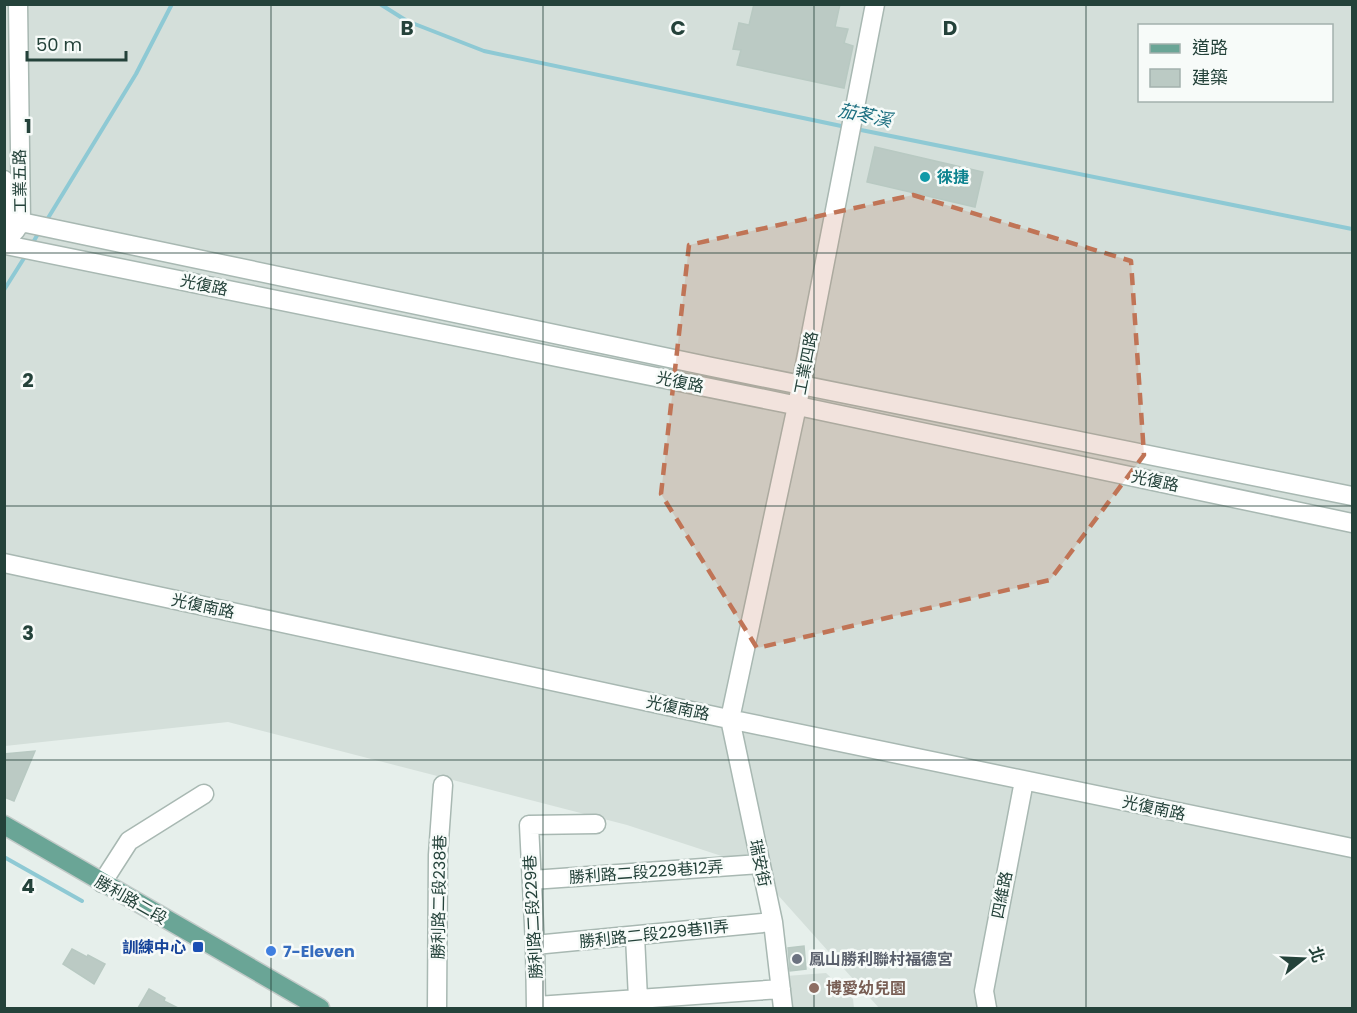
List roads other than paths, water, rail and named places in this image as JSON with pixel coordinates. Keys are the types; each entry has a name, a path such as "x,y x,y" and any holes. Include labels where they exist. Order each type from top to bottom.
{"main road":[{"name":"勝利路二段","path":"4,825 320,1008"}],"street":[{"name":"工業五路","path":"5,248 21,222 18,4"},
{"name":"工業四路","path":"730,719 798,406 875,4"},
{"name":"工業五路","path":"4,180 5,248"},
{"name":"光復路","path":"21,222 408,304 1353,496"},
{"name":"光復路","path":"5,248 53,254 798,406 1353,523"},
{"name":"光復南路","path":"4,563 730,719 1353,848"},
{"name":"瑞安街","path":"730,719 773,922 783,1008"},
{"name":"四維路","path":"987,1008 984,991 1024,781"},
{"name":"勝利路二段238巷","path":"437,1008 438,855 443,785"},
{"path":"102,883 129,841 204,794"},
{"name":"勝利路二段229巷","path":"536,1007 529,825 596,824"},
{"name":"勝利路二段229巷12弄","path":"532,880 760,864"},
{"name":"勝利路二段229巷11弄","path":"535,945 773,922"},
{"path":"635,936 638,999"},
{"path":"536,1007 781,989"}],"waterway":[{"path":"45,223 136,74 172,4"},
{"name":"茄苳溪","path":"380,4 407,21 484,51 846,127"},
{"name":"茄苳溪","path":"856,129 1352,229"},
{"path":"31,246 39,232"},
{"path":"4,290 26,255"},
{"path":"4,857 82,901"}],"place":[{"name":"徠捷","path":"925,177"},
{"name":"訓練中心","path":"198,947"},
{"name":"7-Eleven","path":"271,951"},
{"name":"鳳山勝利聯村福德宮","path":"797,959"},
{"name":"博愛幼兒園","path":"814,988"}]}
